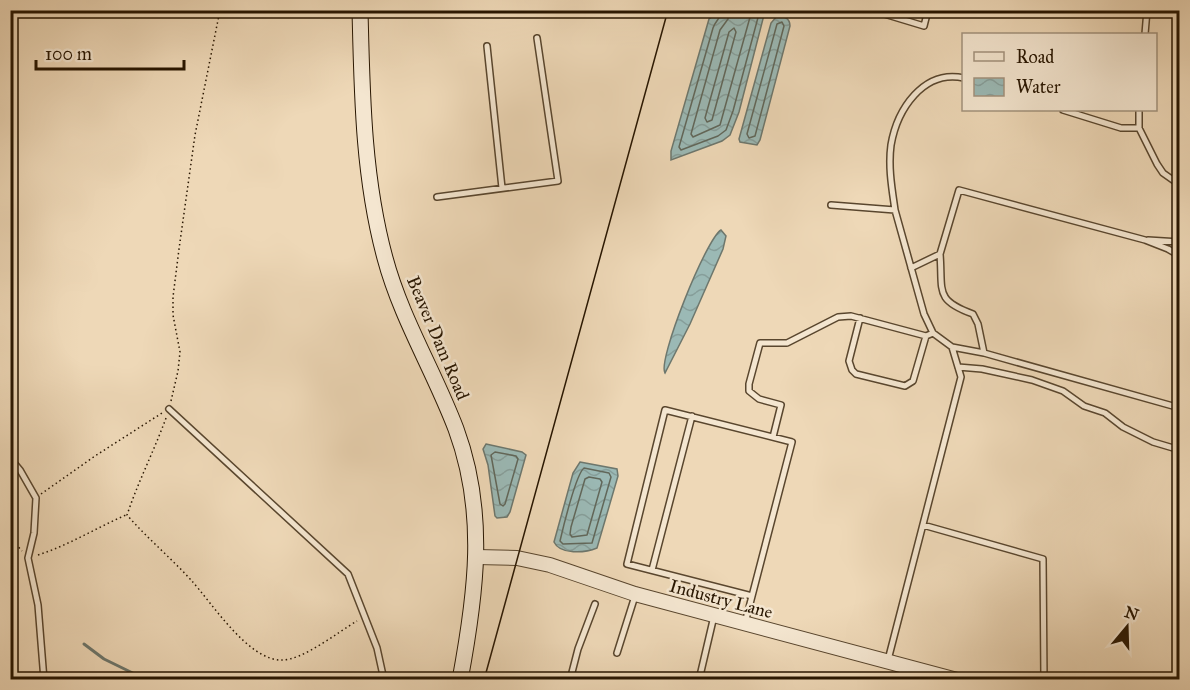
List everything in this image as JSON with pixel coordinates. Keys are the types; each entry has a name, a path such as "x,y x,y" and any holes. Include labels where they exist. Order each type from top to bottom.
{"main road":[{"name":"Beaver Dam Road","path":"360,10 364,134 368,177 377,225 401,305 457,432 470,484 477,557 473,605 460,680"}],"street":[{"name":"Industry Lane","path":"477,557 506,557 535,562 635,594 957,680"}],"lane":[{"path":"871,10 924,26 928,10"},
{"path":"1145,33 1147,10"},
{"path":"437,197 558,181 537,38"},
{"path":"487,46 502,188"},
{"path":"962,78 952,75 936,79 917,89 903,111 891,145 890,161 895,210 924,314 933,333 952,347 984,353 1179,408"},
{"path":"1066,111 1121,128 1138,128"},
{"path":"1139,111 1138,128 1163,173 1179,185"},
{"path":"984,353 978,324 973,314 953,307 943,295 940,254 959,190 1145,240 1179,256"},
{"path":"831,205 895,210"},
{"path":"1145,240 1179,242"},
{"path":"911,268 940,254"},
{"path":"773,437 781,405 759,399 749,391 760,343 787,343 838,317 851,316 926,336 933,333"},
{"path":"860,318 849,361 849,366 856,374 905,386 909,384 914,381 926,336"},
{"path":"888,662 961,377 952,347"},
{"path":"958,367 982,369 1032,380 1063,391 1084,406 1105,413 1123,427 1153,442 1179,450"},
{"path":"169,409 348,574 377,648 384,680"},
{"path":"745,624 792,442 665,410 627,564 752,596"},
{"path":"652,570 692,416"},
{"path":"10,458 20,470 36,498 34,533 28,558 38,605 44,680"},
{"path":"923,525 1043,559 1044,680"},
{"path":"616,653 635,594"},
{"path":"570,680 578,649 586,633 595,604"},
{"path":"699,680 714,616"}],"path":[{"path":"10,537 28,558 58,549 127,515 138,481 157,443 169,409 178,371 180,351 173,315 173,297 195,135 219,10"},
{"path":"36,498 95,456 169,409"},
{"path":"127,515 191,579 235,632 271,659 297,659 364,616"}],"water":[{"path":"719,11 765,11 739,112 730,135 722,141 671,160 671,151 709,19"},
{"path":"777,16 786,18 790,26 760,140 757,145 740,142 771,23"},
{"path":"721,230 726,236 723,249 690,324 665,373 664,364 668,347 684,300 705,254"},
{"path":"486,444 522,452 526,455 507,517 497,518 495,516 488,465 483,449"},
{"path":"580,462 617,469 618,476 597,548 573,552 562,549 554,542 573,473"}],"waterway":[{"path":"84,644 104,659 147,680"}],"tram line":[{"path":"484,680 668,10"}]}
